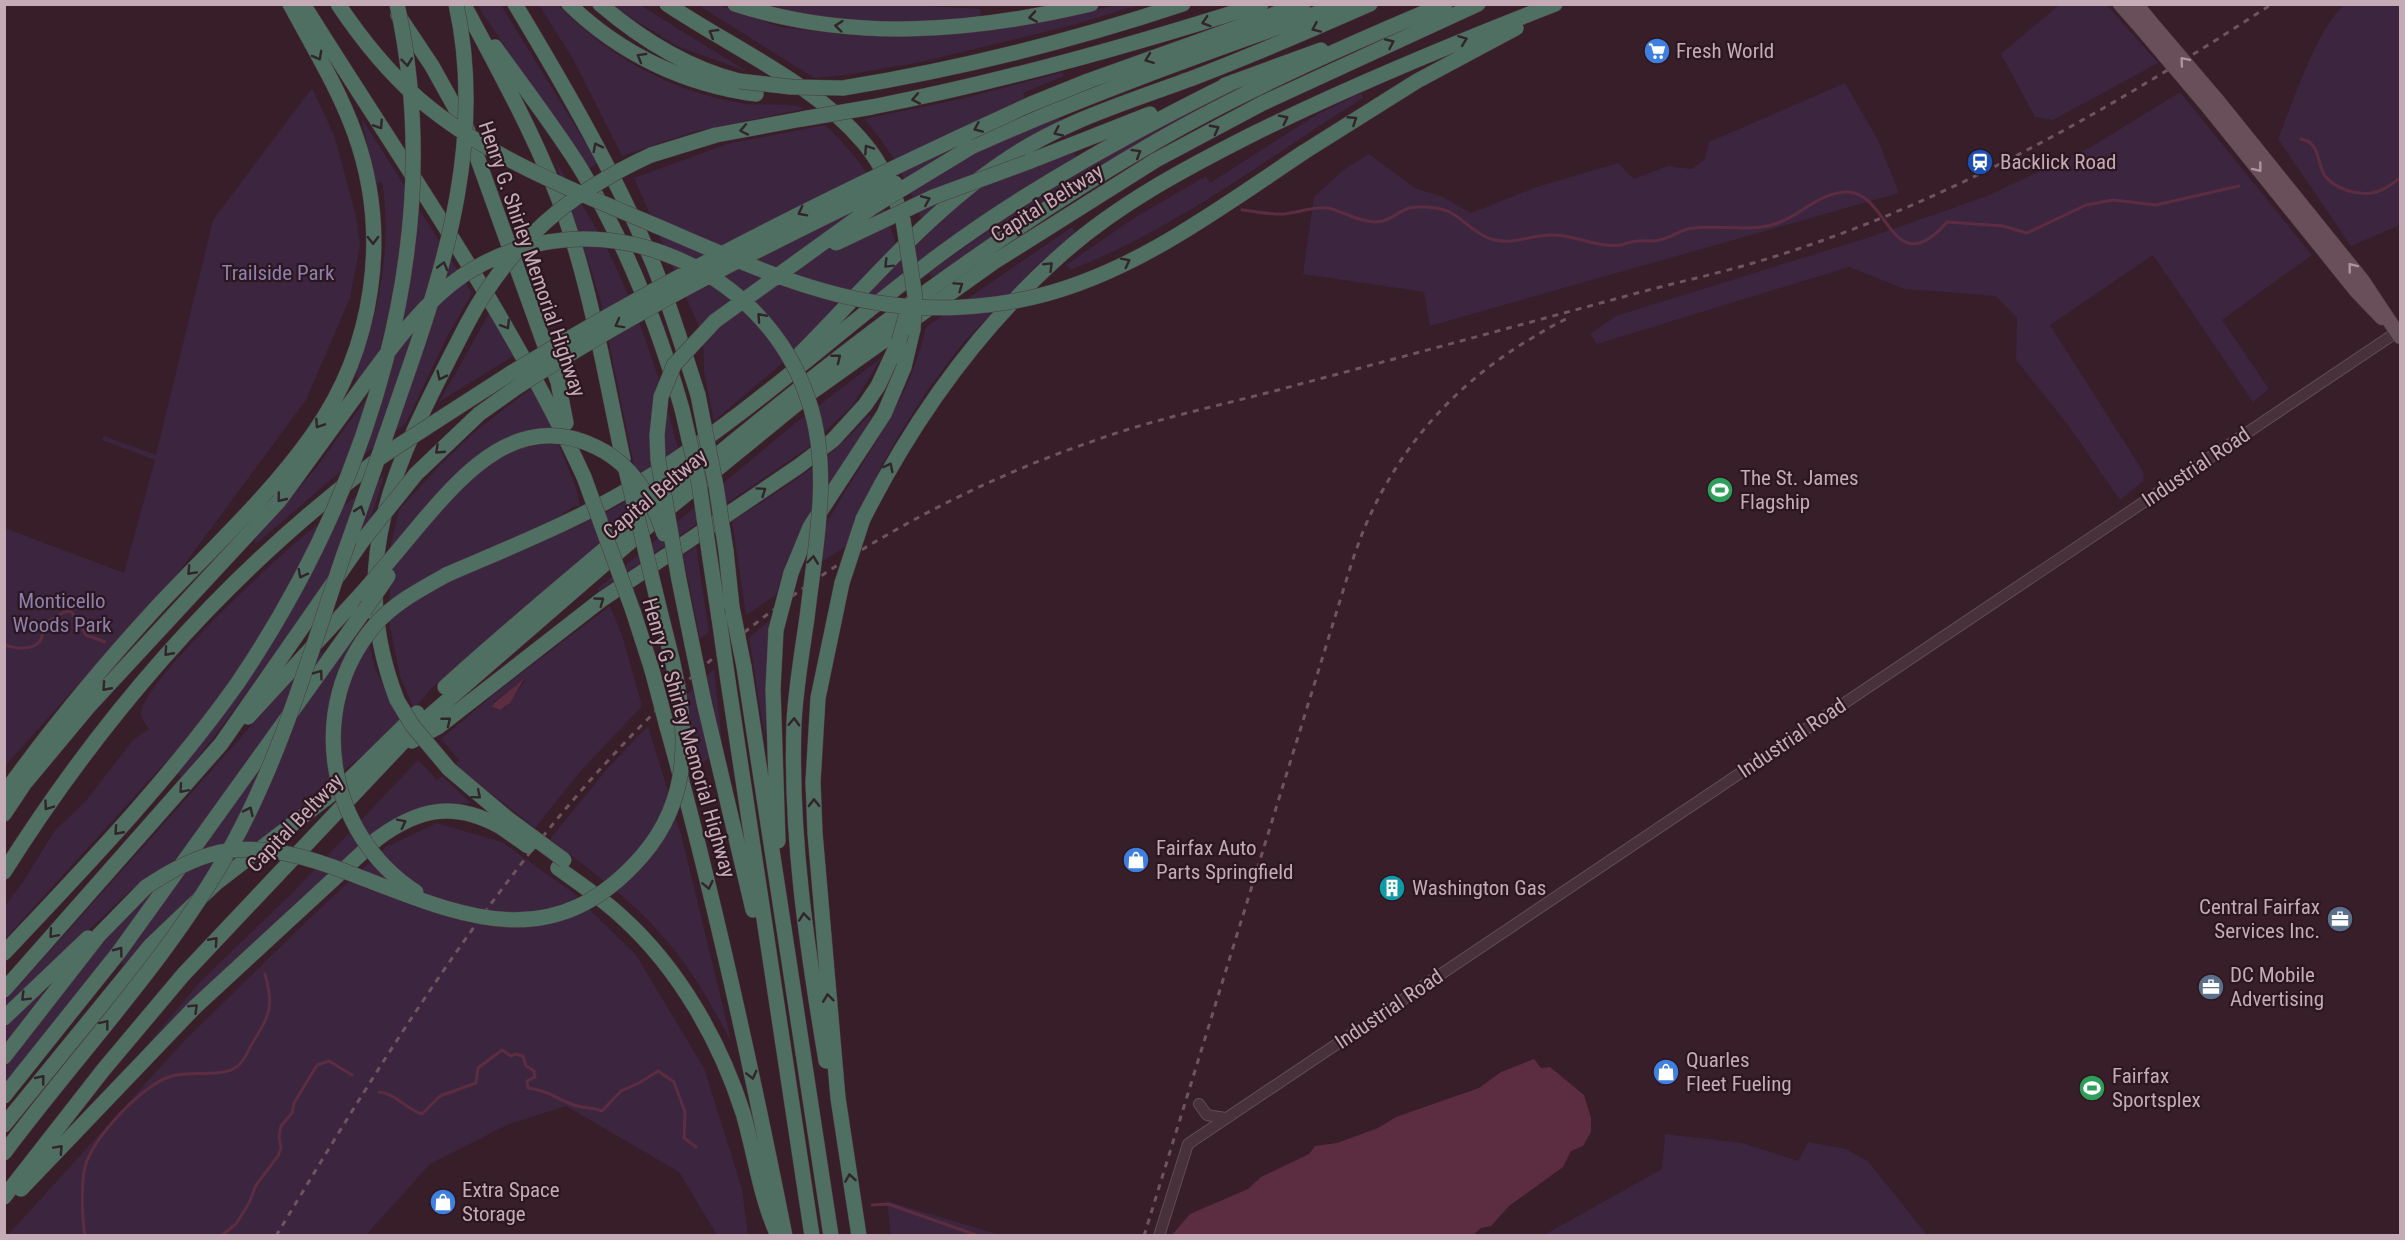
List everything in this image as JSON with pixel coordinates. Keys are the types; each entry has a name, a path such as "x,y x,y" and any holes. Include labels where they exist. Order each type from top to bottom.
{"highway":[{"path":"4,794 91,678 301,449 327,412 359,343 371,287 374,240 373,216 363,165 356,135 343,105 290,4"},
{"path":"303,4 510,332 557,419 584,477"},
{"path":"338,4 376,57 396,79 439,115 487,147 570,189 746,264 807,286 887,304 946,307 990,304 1033,297 1077,284 1166,241 1450,61 1564,4"},
{"name":"Henry G. Shirley Memorial Highway","path":"392,4 432,66 467,129 558,382 565,422 652,670 697,834 758,1103 785,1236"},
{"path":"4,953 171,771 242,677 294,590 342,488 382,375 400,292 412,186 410,83 397,4"},
{"path":"4,1153 188,914 231,848 265,774 404,384 446,257 464,152 465,69 456,4"},
{"path":"515,4 594,141 654,265 698,395 717,486 732,607 744,667 831,1236"},
{"path":"569,4 612,40 653,64 711,85 756,94 804,94 984,60 1183,4"},
{"path":"600,4 664,50 700,68 739,81 791,87 843,88"},
{"path":"667,4 803,90 845,123 866,144 892,188 903,220 915,296 913,329 904,367 884,414 810,527 791,573 776,630 773,689 778,847 774,873"},
{"path":"735,4 817,24 897,30 975,26 1091,4"},
{"path":"778,1236 768,1214 743,1114 725,1067 694,1006 659,956 624,919 561,864 504,823 449,769 412,725 397,700 386,669 379,638 375,608 376,547 385,511 408,447 467,324 495,279 542,223 585,189 651,155 716,135 968,88 1069,63 1261,4"},
{"path":"777,1013 704,702 658,460 657,435 661,397 674,365 700,334 874,206 1033,111 1088,81 1303,4"},
{"path":"221,744 363,540 416,474 514,380 629,303 825,201 1033,111 1343,4"},
{"path":"754,400 942,212 1005,160 1046,137 1118,105 1265,50 1370,4"},
{"path":"781,274 888,217 1233,82 1445,4"},
{"name":"Capital Beltway","path":"4,1197 104,1069 183,975 447,698 677,501 809,394 940,299 1054,223 1156,160 1263,103 1478,4"},
{"path":"859,1236 838,1098 825,964 813,782 818,698 842,584 863,519 893,460 926,408 961,361 1005,309 1064,252 1116,212 1206,158 1307,107 1441,48 1555,4"},
{"path":"464,5 580,167 650,312 682,409 699,483 812,1236"},
{"path":"4,1018 72,952 146,887 181,867 220,852 268,851 300,855 439,907 480,918 522,920 544,916 585,903 609,888 650,847 668,817 677,790 684,729 672,659 623,459 584,280 567,221 532,135 464,5"},
{"path":"4,1125 116,986 182,914 216,884 346,783 426,704 511,628 702,465 826,367 958,269 1081,187 1159,140 1292,73 1425,12"},
{"path":"439,907 390,872 358,834 338,787 333,740 340,687 360,645 393,608 446,575 606,502 681,455 975,230 1076,165 1142,127 1233,82"},
{"path":"4,872 96,738 170,649 280,541 381,457 438,420 567,355 687,286 791,232 971,147"},
{"path":"4,814 24,784 88,706 279,501 410,325 435,299 461,277 501,255 549,242 615,242 662,252 705,271 758,313 783,342 810,403 819,446 821,482 794,720 796,840 807,945 828,1075 838,1098"},
{"path":"396,749 438,727 601,600 813,456 865,405 887,371 899,341 909,303 909,257"},
{"path":"4,990 221,744 276,690 439,501 474,465 498,449 540,437 562,437 586,442 621,463 646,492 662,527 679,580"},
{"path":"4,1096 119,952 364,611 439,501"},
{"path":"4,1207 195,1007 377,839 411,818 430,812 465,812 504,823"},
{"path":"4,1057 104,928 146,887"}],"main road":[{"path":"2120,4 2146,24 2213,104 2357,292 2399,334"},
{"path":"2136,4 2146,24"}],"street":[{"name":"Industrial Road","path":"1159,1236 1188,1144 2399,334"},
{"path":"1200,1104 1207,1115 1225,1118"}],"green space":[{"path":"888,4 980,9 981,14 978,18 872,21 793,12 768,5"},
{"path":"477,5 501,5 598,163 588,169"},
{"path":"539,5 558,5 599,41 621,56 644,70 693,91 746,104 785,105 804,109 693,132 622,156 573,59"},
{"path":"611,5 640,5 748,72 677,46"},
{"path":"698,5 718,5 780,27 838,34 901,37 994,30 1118,5 1139,5 1073,25 921,62 814,78"},
{"path":"2059,5 2107,5 2158,63 2053,120 2035,117 2001,54"},
{"path":"2344,5 2400,5 2400,225 2351,246 2278,139 2315,49 2324,31"},
{"path":"1063,72 1064,76 1023,93 1039,126 1059,117 1060,122 922,221 898,167 883,142 864,119 965,98"},
{"path":"1845,83 1878,140 1899,193 1430,326 1424,292 1303,274 1314,197 1342,171 1369,154 1415,188 1443,197 1471,213 1537,187 1618,163 1634,179 1668,166 1692,169 1705,159 1709,142"},
{"name":"Trailside Park","path":"312,88 334,135 356,215 360,246 350,298 306,400 178,573 5,766 5,528 124,573 155,460 102,440 104,436 156,455 213,220"},
{"path":"2180,92 2312,255 2222,320 2269,389 2253,402 2153,255 2050,325 2144,473 2143,481 2120,500 2068,425 2016,360 2017,318 1996,296 1905,289 1849,267 1597,344 1590,334 1616,316 1873,236 1987,196 2091,147"},
{"path":"1361,93 1363,98 1184,213 1109,253 1070,270 1066,265 1134,218 1206,176 1210,183 1316,115"},
{"path":"1222,96 1225,101 933,279 929,273 999,223 1071,178 1146,135"},
{"path":"361,117 472,293 446,339 406,423 334,477 257,543 254,541 316,468 374,388 355,376 377,305 384,256 385,206 382,182 376,183"},
{"path":"825,125 862,166 871,180 885,209 896,246 779,366 714,421 704,372 703,336 634,178 727,144"},
{"path":"1074,153 1076,158 860,309 856,304 965,199 989,180"},
{"path":"555,160 614,263 634,308 678,448 636,476 600,298"},
{"path":"1072,227 1076,232 1035,267 963,343 929,388 881,467 847,546 803,573 817,541 903,392 916,361 926,327"},
{"path":"490,312 517,354 439,402"},
{"path":"882,357 852,406 809,447 599,591 597,589 788,429"},
{"path":"535,385 576,488 580,506 574,506 553,521 451,565 473,571 584,523 618,506 725,436 469,655 431,689 414,709 400,676 389,622 391,545 399,510 442,463 477,430"},
{"path":"869,415 871,418 865,429 811,511 787,561 776,595 746,615 732,521 787,486 822,460"},
{"path":"384,476 371,518 226,721 182,778 164,764 5,939 5,906 23,882 55,830 85,802 133,740 149,729 141,713 148,697 164,674 242,592 291,547"},
{"path":"696,546 709,632 700,639 683,555"},
{"path":"610,606 622,635 642,706 578,774 535,828 455,764 459,760 441,739 504,686","holes":["525,681 505,708 497,710 492,707 494,702"]},
{"path":"770,620 765,739 749,638"},
{"path":"365,621 374,666 401,723 182,906 124,965 120,963"},
{"path":"319,650 323,654 175,862 131,890 5,1008 6,1000"},
{"path":"714,669 723,752 707,676"},
{"path":"693,689 709,758 691,773 673,706"},
{"path":"648,726 682,838 732,1044 699,985 659,932 620,894 550,839 607,769"},
{"path":"418,760 437,780 442,776 471,803 419,808 142,1051 199,983 293,892"},
{"path":"437,823 502,842 572,892 636,955 704,1068 742,1189 748,1235 717,1235 679,1172 566,1106 509,1124 430,1164 366,1235 7,1236 185,1040 313,915 386,847"},
{"path":"158,887 85,986 5,1086 5,1068 66,988 114,927"},
{"path":"41,991 44,996 5,1046 5,1028"},
{"path":"1665,1134 1742,1143 1798,1161 1808,1142 1846,1149 1868,1161 1927,1235 1544,1235 1662,1169"},
{"path":"887,1201 1000,1235 891,1235"}],"shaded area":[{"path":"524,679 510,703 500,710 492,707 494,703"},
{"path":"1534,1059 1541,1068 1550,1067 1584,1095 1591,1118 1591,1132 1583,1146 1571,1151 1563,1167 1509,1206 1491,1226 1481,1228 1473,1235 1172,1235 1190,1214 1248,1189 1261,1177 1309,1154 1315,1146 1337,1143 1378,1128 1396,1117 1479,1088 1501,1072"}],"waterway":[{"path":"2301,139 2312,144 2325,176 2341,188 2355,193 2376,192 2400,178"},
{"path":"1242,210 1278,214 1328,208 1376,222 1409,208 1429,207 1448,211 1484,236 1499,241 1553,235 1620,245 1636,241 1660,240 1694,228 1746,228 1775,224 1825,197 1845,192 1860,195 1872,204 1902,240 1914,244 1928,239 1947,222 2003,226 2027,233 2086,205 2113,200 2156,205 2239,186"},
{"path":"4,644 18,648 33,646 40,641 46,623 64,612 71,611 86,635 105,642"},
{"path":"85,1236 82,1201 85,1167 108,1127 134,1100 161,1081 172,1076 229,1071 238,1066 267,1017 270,1002 265,974"},
{"path":"379,1092 391,1096 422,1114 440,1096 476,1083 478,1068 502,1050 511,1056 515,1054 523,1056 526,1066 534,1071 535,1077 527,1081 528,1088 580,1107 602,1111 621,1091 658,1071 674,1082 685,1112 684,1138 696,1147"},
{"path":"221,1236 236,1224 249,1203 256,1185 278,1156 281,1148 279,1137 281,1126 292,1113 294,1103 317,1065 329,1061 352,1075"},
{"path":"872,1205 888,1204 979,1236"}],"railway":[{"path":"276,1236 325,1154 429,991 485,912 544,835 607,762 674,694 746,631 786,600 870,545 959,496 1005,475 1124,431 1173,416 1744,266 1829,238 1896,212 2025,151 2150,81 2272,4"},
{"path":"1144,1236 1346,581 1367,522 1396,467 1433,419 1454,397 1501,358 1571,317"}],"place":[{"name":"Fresh World","path":"1657,51"},
{"name":"Backlick Road","path":"1980,162"},
{"name":"The St. James Flagship","path":"1720,490"},
{"name":"Fairfax Auto Parts Springfield","path":"1136,860"},
{"name":"Washington Gas","path":"1392,888"},
{"name":"Central Fairfax Services Inc.","path":"2340,919"},
{"name":"DC Mobile Advertising","path":"2211,987"},
{"name":"Quarles Fleet Fueling","path":"1666,1072"},
{"name":"Fairfax Sportsplex","path":"2092,1088"},
{"name":"Extra Space Storage","path":"443,1202"}],"park label":[{"name":"Monticello Woods Park","path":"62,613"}]}
